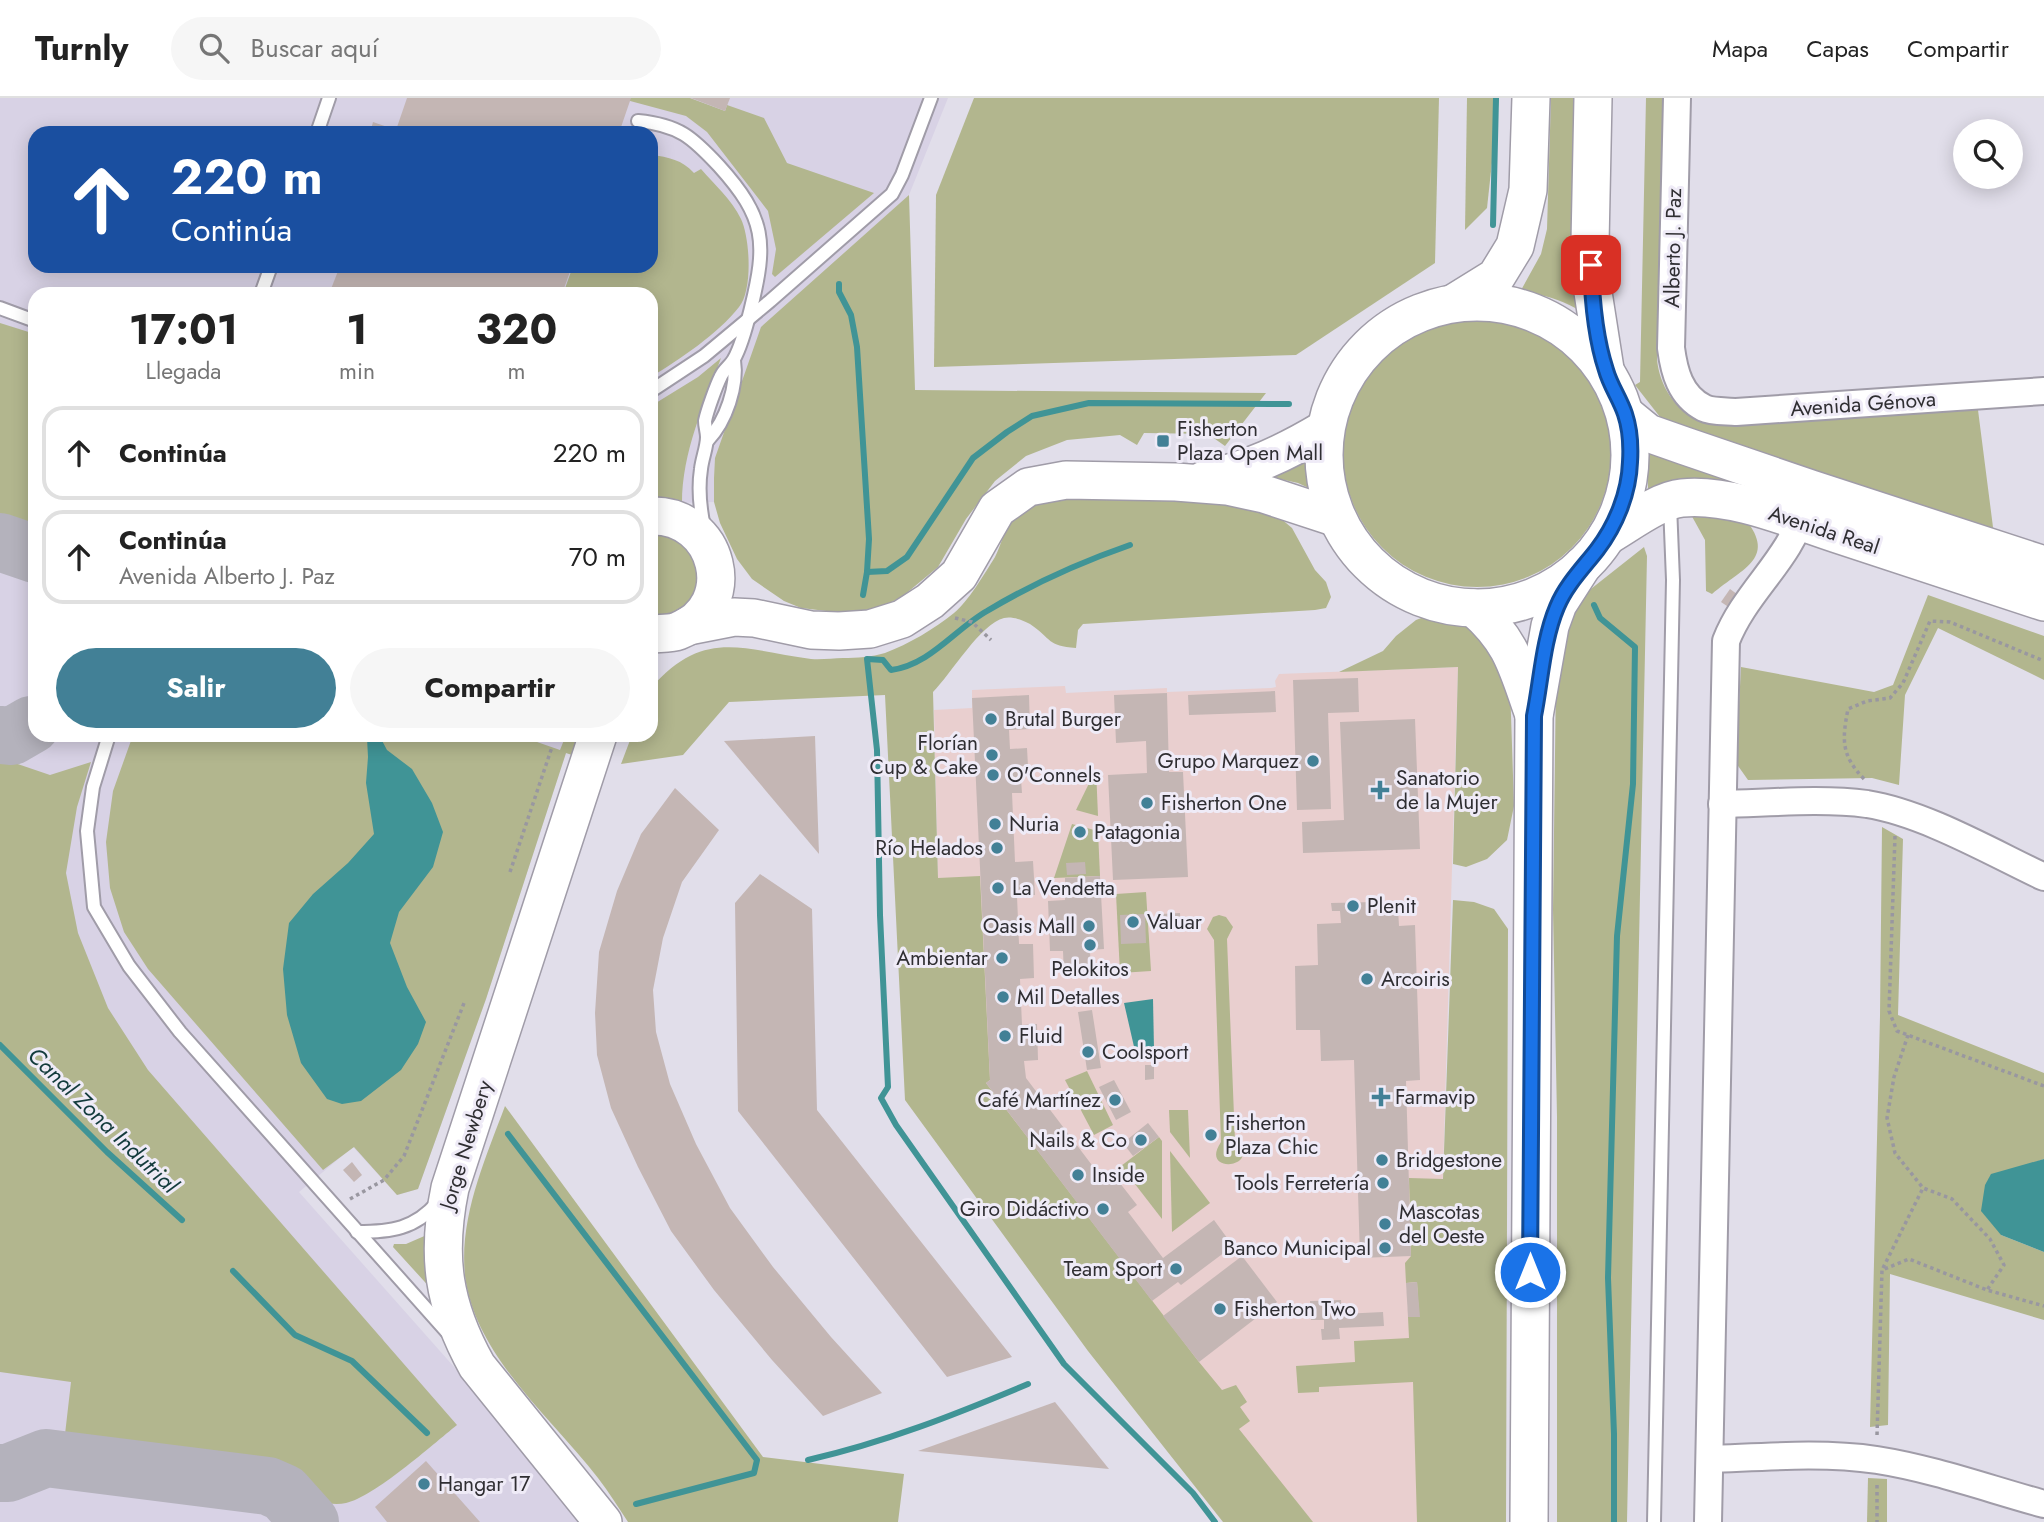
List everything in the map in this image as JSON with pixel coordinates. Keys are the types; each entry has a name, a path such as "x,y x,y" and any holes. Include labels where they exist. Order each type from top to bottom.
{"main road":[{"path":"1453,303 1496,277 1515,246 1528,190 1531,98"},
{"path":"1592,98 1592,286 1605,370"},
{"path":"1529,1522 1534,716 1550,626 1558,604 1583,565 1607,536 1619,513 1627,488 1630,450 1626,415 1605,370 1583,343 1555,322 1523,308 1488,302 1453,303 1421,312 1391,327 1355,361 1335,393 1325,429 1324,474 1336,518 1371,566 1394,584 1420,597 1446,605 1474,608 1513,603 1551,589 1583,565"},
{"name":"Avenida Real","path":"1626,415 1648,433 1806,506 2044,601"},
{"path":"1189,483 1237,472 1283,454 1325,429"},
{"path":"666,636 734,617 784,623 811,630 839,631 870,629 902,619 930,601 959,575 997,509 1028,487 1066,480 1227,486 1264,494 1336,518"},
{"name":"Avenida Real","path":"1607,536 1670,501 1683,498 1717,499 1751,507 1806,506 2044,565"},
{"path":"658,516 670,517 685,523 698,533 746,594 784,623"},
{"path":"666,636 702,614 711,598 716,580 712,554"},
{"path":"1474,608 1493,625 1511,649 1534,716"},
{"name":"Jorge Newbery","path":"596,742 450,1188 442,1249 444,1280 455,1320 477,1366 603,1522"}],"street":[{"name":"Alberto J. Paz","path":"1677,98 1671,348 1674,373 1688,394"},
{"name":"Avenida Génova","path":"1688,394 1704,409 1736,412 2044,391"},
{"path":"1708,1522 1726,641 1733,623 1785,553 1806,506"},
{"path":"1723,804 1854,804 1896,811 1931,824 2044,877"},
{"path":"1710,1459 1833,1456 1876,1460 1916,1468 2044,1504"}],"lane":[{"path":"319,126 329,98"},
{"path":"658,387 685,370 892,194 902,175 931,98"},
{"path":"638,121 660,123 695,140 729,177 757,224 762,256 748,318 734,359 737,376 719,428 708,440 700,472 700,503 712,554"},
{"path":"0,309 28,318"},
{"path":"1654,1522 1672,594 1670,501"},
{"path":"106,742 93,787 87,831 94,907 129,966 180,1032 477,1366"},
{"path":"357,1231 381,1232 408,1226 429,1213 450,1188"}],"path":[{"path":"952,618 972,622 990,640"},
{"path":"1866,780 1850,764 1842,737 1848,709 1867,701 1890,698 1903,683 1930,621 1950,622 2044,661"},
{"path":"510,872 552,747"},
{"path":"1896,811 1889,1011 1897,1031 2043,1084"},
{"path":"337,1209 358,1193 384,1180 404,1156 464,1003"},
{"path":"1908,1035 1894,1077 1888,1118 1895,1153 1923,1188 1952,1199 1990,1239 2004,1265 1987,1290"},
{"path":"1877,1522 1876,1460 1882,1270 1923,1188"},
{"path":"1882,1270 1909,1259 1987,1290 2044,1306"}],"shaded area":[{"path":"0,98 948,98 909,195 715,458 714,502 682,503 658,499 658,287 28,287 28,742 577,742 566,753 486,999 418,1189 397,1195 353,1147 299,1192 589,1522 0,1522"},
{"name":"Fisherton Plaza Chic","path":"1458,667 1435,1522 1279,1522 943,1091 934,710 972,708 972,690 1065,686 1066,693 1167,688 1167,692 1271,688 1276,687 1275,681 1279,674"}],"green space":[{"path":"619,98 690,98 725,111 727,105 764,118 787,163 874,193 775,277 772,274 776,249 768,211 707,132 686,116"},
{"path":"974,98 1439,98 1435,263 1296,355 934,367 936,195"},
{"path":"1467,98 1499,98 1487,208 1465,230"},
{"path":"1551,98 1576,98 1574,269 1577,309 1549,297 1520,292 1541,254 1547,229"},
{"path":"1646,98 1663,98 1657,359 1661,378 1676,404 1700,419 1733,425 1978,410 1994,535 1702,436 1660,417 1635,385 1640,382"},
{"path":"658,156 675,160 694,173 701,169 733,205 741,219 749,264 746,289 739,307 698,345 658,372 658,287 566,287 570,273 658,273"},
{"path":"909,195 915,390 1266,393 1225,446 1208,434 1144,433 1137,445 1120,435 1067,440 1026,456 995,481 966,519 938,567 903,596 880,608 843,613 801,608 784,601 752,579 737,559 720,523 714,502 715,458 761,327"},
{"path":"1477,319 1528,329 1572,358 1601,402 1611,453 1601,504 1572,548 1528,577 1477,587 1426,577 1382,548 1353,504 1343,453 1353,402 1382,358 1426,329"},
{"path":"0,323 28,332 28,537 0,527"},
{"path":"721,358 690,447 682,503 658,499 658,402 698,377"},
{"path":"1648,442 1798,492 1648,497"},
{"path":"1310,449 1313,490 1298,483 1271,477"},
{"path":"1067,499 1222,503 1273,512 1292,528 1315,570 1326,582 1331,597 1326,608 1315,610 1083,624 1078,630 1076,648 1050,641 1021,620 1004,618 995,622 976,639 933,692 938,878 980,876 990,1080 986,1083 1222,1390 1236,1385 1247,1402 1240,1407 1250,1421 1239,1429 1313,1522 1223,1522 1088,1351 905,1100 885,695 729,702 683,755 621,764 629,742 658,742 658,681 689,656 725,647 815,659 864,657 885,653 921,636 959,608 976,587 995,557 1010,523 1020,512 1038,503"},
{"path":"1689,511 1742,515 1753,530 1757,542 1757,552 1753,560 1712,594 1706,591 1705,540"},
{"path":"658,530 688,541 701,584 684,610 658,618"},
{"path":"1644,547 1647,556 1627,1522 1557,1522 1557,1117 1553,910 1556,678 1566,624 1582,596"},
{"path":"1928,595 2044,636 2044,680 1938,628 1905,695 1899,785 1872,778 1748,780 1736,763 1741,667 1874,692 1893,685"},
{"path":"1437,612 1460,616 1485,629 1510,685 1514,806 1507,840 1487,859 1466,867 1453,864 1458,667 1339,672 1383,651 1416,620"},
{"path":"130,742 537,742 560,750 563,742 582,742 578,757 566,753 486,999 418,1189 397,1195 354,1147 323,1170 148,969 124,932 110,888 106,842 113,791"},
{"path":"0,758 50,775 91,762 77,807 66,873 78,933 108,1008 148,1070 457,1425 403,1469 358,1499 340,1504 319,1501 286,1473 64,1443 71,1382 0,1372"},
{"path":"1096,769 1098,816 1076,810"},
{"path":"1072,824 1098,831 1100,876 1054,878"},
{"path":"1882,827 1903,839 1898,1015 2044,1073 2044,1159 2024,1166 2001,1235 2044,1252 2044,1320 1890,1274 1888,1425 1870,1427 1880,1016"},
{"path":"1146,892 1151,971 1120,973 1116,894"},
{"path":"1453,900 1474,902 1494,909 1508,929 1506,1522 1417,1522 1413,1382 1319,1387 1319,1392 1298,1393 1296,1366 1355,1362 1354,1341 1409,1338 1408,1317 1419,1316 1417,1282 1406,1283 1405,1263 1411,1256 1409,1178 1443,1179"},
{"path":"1213,917 1226,917 1233,927 1227,939 1235,1141 1242,1150 1242,1157 1231,1164 1218,1160 1216,1153 1221,1142 1214,940 1207,929"},
{"path":"1087,1071 1113,1125 1094,1135 1065,1080"},
{"path":"505,1106 763,1457 904,1474 898,1522 628,1522 598,1478 499,1359 472,1305 465,1276 466,1232 475,1189"},
{"path":"1169,1110 1188,1110 1190,1158 1170,1132"},
{"path":"1159,1137 1162,1141 1162,1219 1121,1166"},
{"path":"1170,1151 1210,1203 1172,1232"},
{"path":"429,1234 434,1292 393,1247 394,1244 406,1244"},
{"path":"1868,1478 1887,1479 1887,1522 1867,1522"}],"water":[{"path":"367,742 383,742 387,750 412,769 432,803 443,832 433,867 399,912 390,943 407,987 426,1022 418,1044 401,1070 361,1101 342,1104 327,1099 301,1063 287,1015 283,969 289,923 313,894 348,863 374,834 366,783"},
{"path":"1153,999 1154,1049 1135,1051 1124,1003"},
{"path":"2044,1159 2044,1252 2001,1235 1981,1211 1985,1185 1991,1174"}],"building":[{"path":"407,98 631,98 621,126 397,126"},
{"path":"691,98 730,98 725,111"},
{"path":"337,273 570,273 564,287 332,287"},
{"path":"1730,589 1759,610 1751,622 1721,602"},
{"name":"Grupo Marquez","path":"1358,678 1359,712 1328,713 1331,809 1297,810 1293,680"},
{"path":"1275,691 1276,712 1189,715 1188,695"},
{"name":"Fisherton One","path":"1167,693 1169,772 1183,772 1188,877 1113,880 1108,775 1147,773 1146,741 1116,743 1114,695"},
{"path":"1029,695 1030,729 1009,730 1010,749 1027,748 1028,766 1020,766 1022,793 1012,793 1015,862 1033,861 1035,895 1017,896 1019,944 1033,944 1034,978 1020,979 1022,1025 1037,1024 1038,1060 1024,1061 1026,1078 1107,1185 1116,1178 1137,1205 1128,1212 1163,1258 1214,1220 1233,1246 1181,1285 1178,1282 1152,1301 986,1083 990,1080 972,698"},
{"name":"Sanatorio de la Mujer","path":"1415,719 1420,849 1303,853 1302,822 1344,820 1340,722"},
{"path":"815,736 819,854 724,741"},
{"path":"675,788 719,830 682,882 663,938 653,990 656,1032 670,1084 696,1144 730,1208 773,1267 882,1393 823,1416 714,1290 671,1231 611,1108 597,1055 595,1013 599,952 617,891 641,834"},
{"path":"1085,862 1086,874 1067,875 1066,863"},
{"path":"760,874 812,909 817,1110 1012,1357 947,1377 738,1111 735,903"},
{"path":"1100,876 1104,949 1090,950 1091,975 1064,976 1063,951 1050,951 1048,901 1065,900 1065,878"},
{"path":"1374,902 1374,909 1398,909 1399,926 1415,925 1420,1080 1406,1081 1411,1256 1360,1258 1354,1060 1321,1061 1320,1030 1296,1030 1295,966 1318,965 1317,924 1341,923 1340,911 1332,911 1331,903"},
{"path":"1180,913 1181,928 1162,929 1161,914"},
{"path":"1145,914 1146,943 1121,944 1120,915"},
{"path":"1092,1010 1101,1068 1087,1070 1078,1012"},
{"path":"1145,1065 1154,1065 1154,1079 1145,1080"},
{"name":"Café Martínez","path":"1114,1080 1131,1112 1116,1120 1099,1087"},
{"name":"Nails & Co","path":"1148,1123 1159,1137 1133,1156 1123,1143"},
{"path":"352,1162 362,1175 354,1182 343,1170"},
{"name":"Fisherton Two","path":"1242,1256 1277,1302 1199,1362 1163,1316"},
{"path":"1417,1282 1420,1317 1408,1317 1406,1283"},
{"path":"1341,1300 1342,1314 1383,1312 1384,1326 1339,1328 1340,1339 1322,1340 1324,1320 1311,1320 1310,1301"},
{"path":"1055,1402 1109,1469 918,1451"},
{"name":"Hangar 17","path":"426,1461 480,1522 387,1522 375,1507"}],"waterway":[{"path":"1493,225 1496,98"},
{"path":"839,284 839,292 851,315 857,347 869,539 863,595"},
{"path":"867,572 887,571 907,557 973,458 1032,416 1089,403 1289,404"},
{"path":"1130,545 1057,574 1004,601 975,618 930,654 905,667 891,670 883,660 867,659 877,750 880,915 888,1087 881,1098 896,1125 1064,1364 1193,1493 1215,1522"},
{"path":"1594,605 1600,618 1635,647 1633,784 1617,936 1608,1278 1614,1434 1614,1522"},
{"name":"Canal Zona Indutrial","path":"0,1045 107,1152 182,1220"},
{"path":"508,1134 757,1460 754,1473 636,1504"},
{"name":"Canal Zona Indutrial","path":"233,1271 295,1335 352,1361 427,1433"},
{"path":"808,1460 920,1427 1028,1384"}],"taxiway":[{"path":"0,542 28,552"},
{"path":"0,735 12,736 28,727"},
{"path":"0,1473 8,1473 46,1458 268,1486 284,1493 310,1522"}],"place":[{"name":"Fisherton Plaza Open Mall","path":"1163,441"},
{"name":"Brutal Burger","path":"991,719"},
{"name":"Florían Cup & Cake","path":"992,755"},
{"name":"Grupo Marquez","path":"1313,761"},
{"name":"O'Connels","path":"993,775"},
{"name":"Sanatorio de la Mujer","path":"1380,790"},
{"name":"Fisherton One","path":"1147,803"},
{"name":"Nuria","path":"995,824"},
{"name":"Patagonia","path":"1080,832"},
{"name":"Río Helados","path":"997,848"},
{"name":"La Vendetta","path":"998,888"},
{"name":"Plenit","path":"1353,906"},
{"name":"Valuar","path":"1133,922"},
{"name":"Oasis Mall","path":"1089,926"},
{"name":"Pelokitos","path":"1090,945"},
{"name":"Ambientar","path":"1002,958"},
{"name":"Arcoiris","path":"1367,979"},
{"name":"Mil Detalles","path":"1003,997"},
{"name":"Fluid","path":"1005,1036"},
{"name":"Coolsport","path":"1088,1052"},
{"name":"Farmavip","path":"1381,1097"},
{"name":"Café Martínez","path":"1115,1100"},
{"name":"Fisherton Plaza Chic","path":"1211,1135"},
{"name":"Nails & Co","path":"1141,1140"},
{"name":"Bridgestone","path":"1382,1160"},
{"name":"Inside","path":"1078,1175"},
{"name":"Tools Ferretería","path":"1383,1183"},
{"name":"Giro Didáctivo","path":"1103,1209"},
{"name":"Mascotas del Oeste","path":"1385,1224"},
{"name":"Banco Municipal","path":"1385,1248"},
{"name":"Team Sport","path":"1176,1269"},
{"name":"Fisherton Two","path":"1220,1309"},
{"name":"Hangar 17","path":"424,1484"}],"route":[{"path":"1530,1272 1534,716 1550,626 1558,604 1583,565 1607,536 1619,513 1627,488 1630,462 1626,415 1605,370 1597,328 1591,265"}]}
